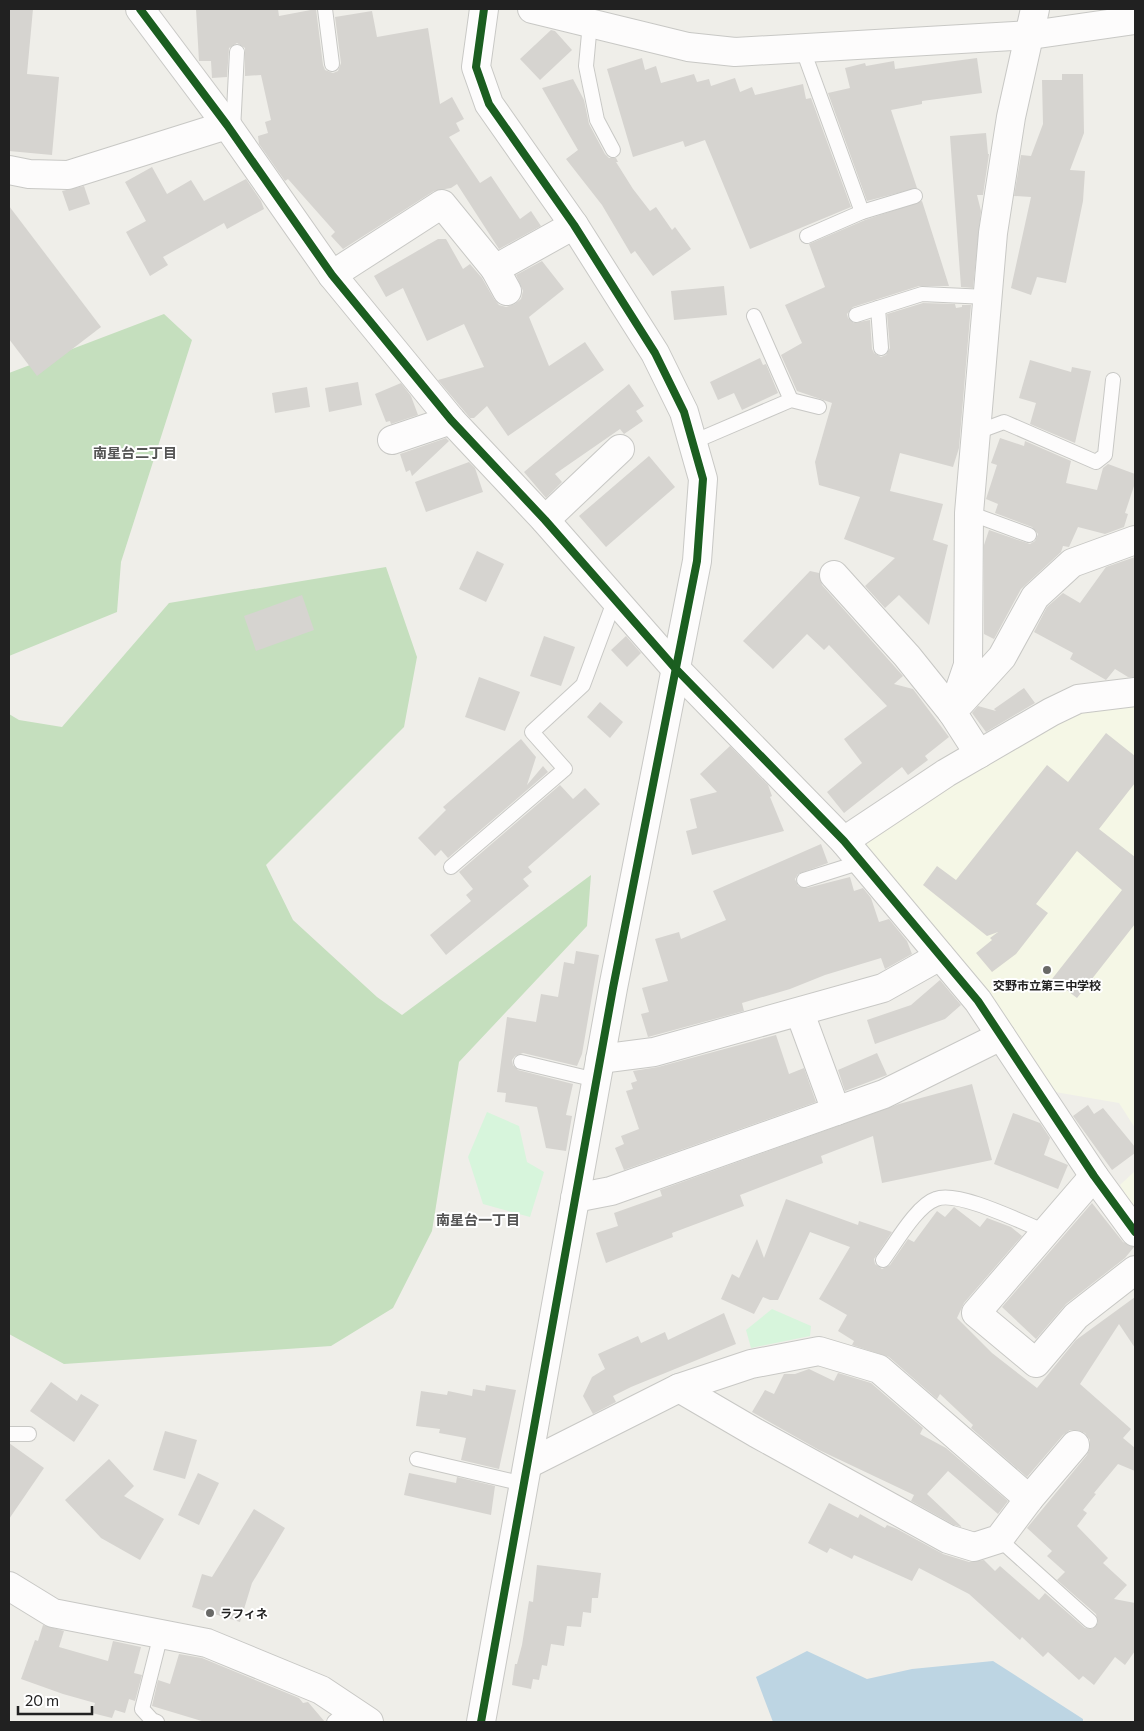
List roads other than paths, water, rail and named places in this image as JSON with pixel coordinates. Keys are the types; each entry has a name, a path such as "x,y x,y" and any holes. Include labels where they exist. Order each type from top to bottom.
{"street":[{"path":"140,9 230,129 332,276 451,420 545,520 675,668 844,841 978,1001 1094,1176 1135,1232"},
{"path":"481,1722 598,1069 697,561 703,479 684,412 655,353 574,225 489,104 476,67 484,9"},
{"path":"532,9 688,47 735,52 803,50 1033,22 1135,20"},
{"path":"952,712 968,665 969,513 993,233 1011,117 1033,22"},
{"path":"9,170 29,174 68,175 230,129"},
{"path":"332,276 436,197 501,280 574,225"},
{"path":"392,440 451,420"},
{"path":"545,520 620,450"},
{"path":"952,712 1002,657 1035,597 1072,563 1135,540"},
{"path":"834,576 907,656 952,712 979,754"},
{"path":"844,841 946,773 1051,712 1078,699 1135,692"},
{"path":"598,1069 883,988 940,956"},
{"path":"800,1012 836,1111"},
{"path":"575,1198 611,1191 884,1094 1001,1036"},
{"path":"1094,1176 976,1314 1036,1363 1076,1316 1135,1270"},
{"path":"526,1474 679,1388 751,1364 819,1351 879,1369 1029,1499"},
{"path":"679,1388 756,1433 948,1539 974,1547 999,1539 1029,1499 1075,1445"},
{"path":"9,1586 53,1613 207,1643 320,1690 351,1718"}],"lane":[{"path":"325,9 332,64"},
{"path":"590,23 586,66 597,120 613,150"},
{"path":"803,50 862,212"},
{"path":"230,129 237,52"},
{"path":"807,236 862,212 915,196"},
{"path":"856,315 922,294 987,297"},
{"path":"878,308 881,348"},
{"path":"754,316 791,400"},
{"path":"977,432 1004,422 1096,462 1105,455 1113,380"},
{"path":"692,442 791,400 819,408"},
{"path":"969,513 1029,535"},
{"path":"451,867 565,768 532,732 583,685 614,599"},
{"path":"804,880 861,862"},
{"path":"521,1062 598,1069"},
{"path":"883,1260 922,1208 936,1198 964,1199 1046,1232"},
{"path":"9,1434 29,1434"},
{"path":"417,1459 526,1474"},
{"path":"999,1539 1090,1621"},
{"path":"157,1722 152,1720 142,1709 160,1634"}],"water":[{"path":"807,1651 867,1679 912,1669 993,1661 1083,1719 1083,1722 773,1722 756,1677"}],"place":[{"name":"交野市立第三中学校","path":"1047,970"},
{"name":"ラフィネ","path":"210,1613"}],"district":[{"name":"南星台二丁目","path":"135,452"},
{"name":"南星台一丁目","path":"478,1219"}]}
